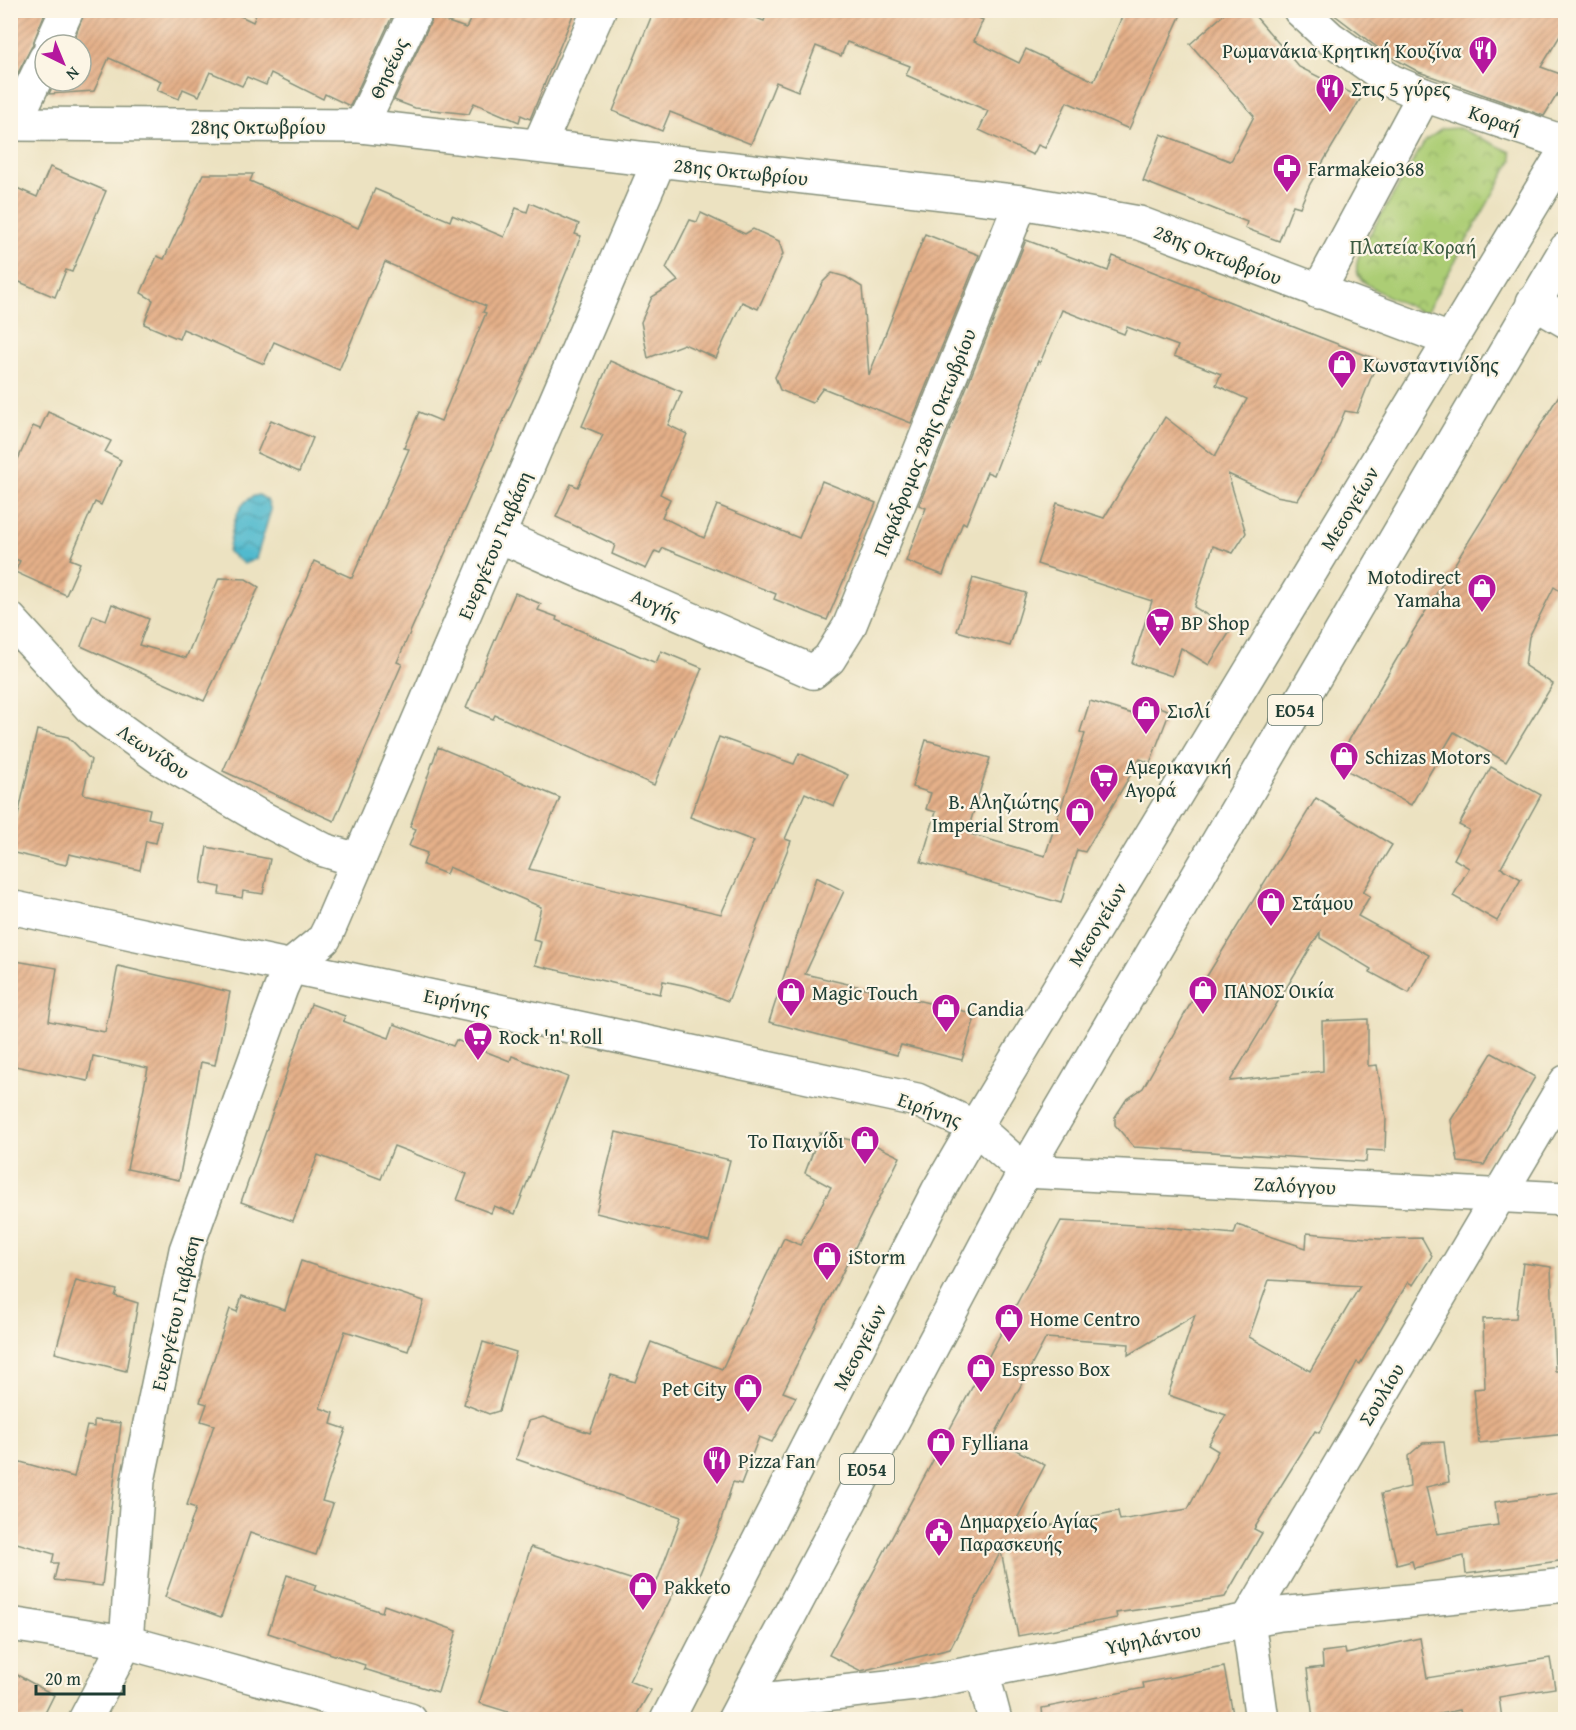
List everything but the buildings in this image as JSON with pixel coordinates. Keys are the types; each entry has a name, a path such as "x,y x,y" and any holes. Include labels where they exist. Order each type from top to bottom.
{"street":[{"path":"56,33 67,10"},
{"name":"Θησέως","path":"361,126 416,10"},
{"path":"539,145 599,10"},
{"name":"Κοραή","path":"1300,10 1330,38 1391,81 1424,96 1566,143"},
{"path":"13,124 33,83"},
{"path":"1318,292 1424,96"},
{"name":"28ης Οκτωβρίου","path":"13,124 361,126 1021,202 1139,223 1450,340"},
{"name":"Μεσογείων","path":"667,1719 938,1191 1566,149"},
{"name":"Ευεργέτου Γιαβάση","path":"85,1719 126,1642 138,1481 186,1250 283,964 324,939 329,929 659,161"},
{"name":"Παράδρομος 28ης Οκτωβρίου","path":"813,672 829,659 849,627 1021,202"},
{"name":"ΕΟ54","path":"738,1711 1024,1171 1566,249"},
{"path":"1533,302 1566,321"},
{"name":"Αυγής","path":"499,536 813,672"},
{"name":"Λεωνίδου","path":"10,619 100,714 160,758 262,818 324,849 347,857 360,856"},
{"path":"283,964 321,915 332,877 324,849"},
{"name":"Ειρήνης","path":"10,907 917,1100 975,1127 1024,1171"},
{"path":"329,929 358,980"},
{"name":"Σουλίου","path":"1248,1620 1566,1082"},
{"name":"Ζαλόγγου","path":"1024,1171 1566,1199"},
{"name":"Υψηλάντου","path":"738,1711 915,1684 1292,1612 1566,1584"},
{"path":"1248,1620 1262,1719"},
{"path":"10,1624 126,1642 410,1719"},
{"path":"982,1671 995,1719"}],"green space":[{"name":"Πλατεία Κοραή","path":"1459,128 1511,152 1512,160 1427,311 1420,311 1366,283 1357,272 1357,263 1361,249 1425,141 1442,129"}],"water":[{"path":"259,495 267,500 271,510 256,559 244,564 228,552 231,535 240,509 251,497"}],"place":[{"name":"Ρωμανάκια Κρητική Κουζίνα","path":"1483,76"},
{"name":"Στις 5 γύρες","path":"1330,114"},
{"name":"Farmakeio368","path":"1287,194"},
{"name":"Κωνσταντινίδης","path":"1342,390"},
{"name":"Motodirect Yamaha","path":"1482,614"},
{"name":"BP Shop","path":"1160,648"},
{"name":"Σισλί","path":"1146,736"},
{"name":"Schizas Motors","path":"1344,782"},
{"name":"Αμερικανική Αγορά","path":"1104,804"},
{"name":"Β. Αληζιώτης Imperial Strom","path":"1080,838"},
{"name":"Στάμου","path":"1271,928"},
{"name":"ΠΑΝΟΣ Οικία","path":"1203,1016"},
{"name":"Magic Touch","path":"791,1018"},
{"name":"Candia","path":"946,1034"},
{"name":"Rock 'n' Roll","path":"478,1062"},
{"name":"Το Παιχνίδι","path":"865,1166"},
{"name":"iStorm","path":"827,1282"},
{"name":"Home Centro","path":"1009,1344"},
{"name":"Espresso Box","path":"981,1394"},
{"name":"Pet City","path":"748,1414"},
{"name":"Fylliana","path":"941,1468"},
{"name":"Pizza Fan","path":"717,1486"},
{"name":"Δημαρχείο Αγίας Παρασκευής","path":"939,1558"},
{"name":"Pakketo","path":"643,1612"}]}
